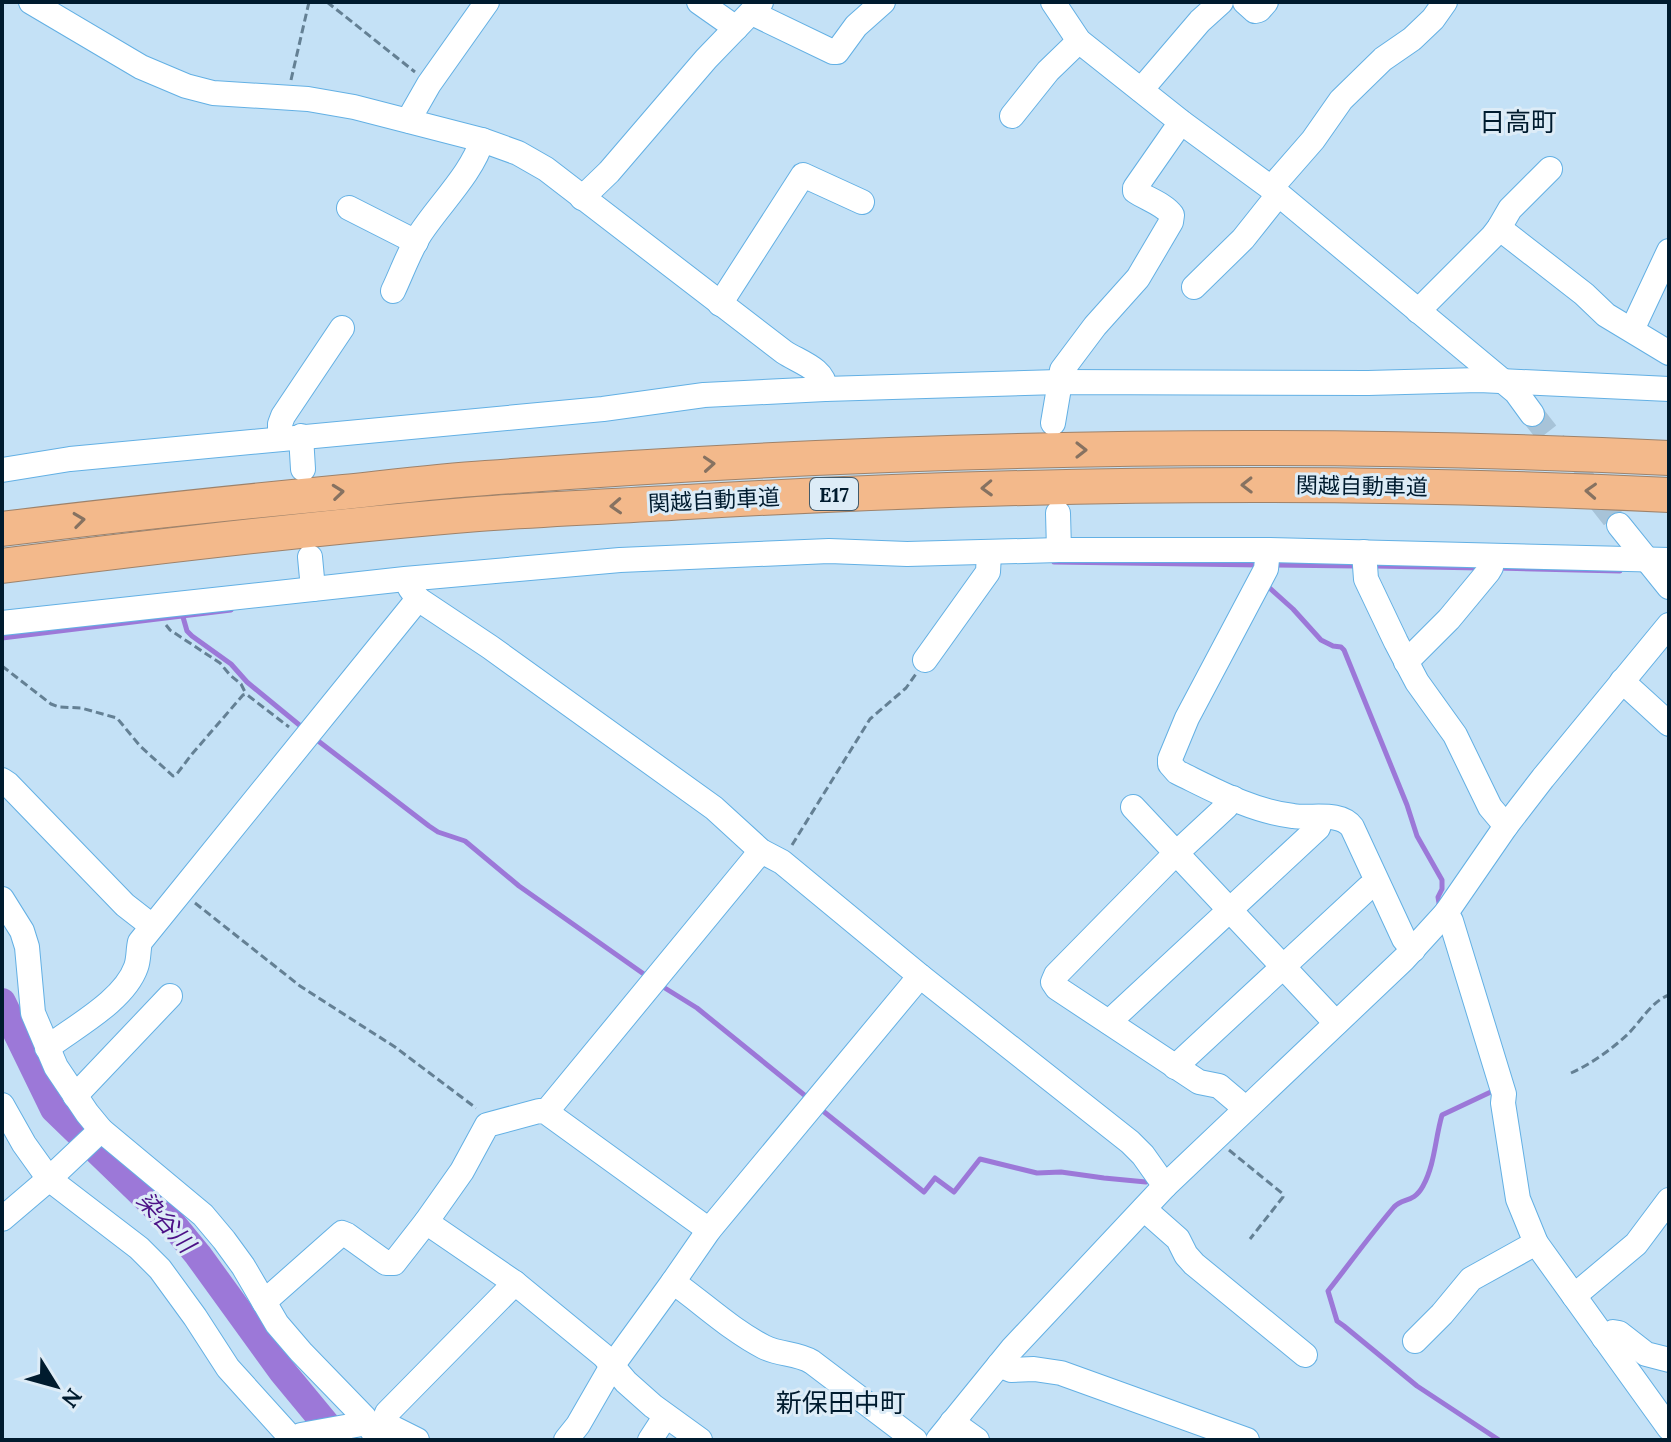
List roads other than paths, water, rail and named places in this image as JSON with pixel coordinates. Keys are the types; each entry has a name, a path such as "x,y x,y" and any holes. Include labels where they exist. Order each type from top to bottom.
{"highway":[{"name":"関越自動車道","path":"2,529 483,478 789,459 1020,450 1287,448 1545,452 1669,458"},
{"name":"関越自動車道","path":"2,566 162,546 479,514 785,496 1020,487 1288,484 1554,489 1669,495"}],"street":[{"path":"31,2 141,67 171,81 213,93 287,97 340,104 482,140 518,153 546,169 784,352 821,375 825,389"},
{"path":"410,121 429,84 487,2"},
{"path":"699,2 750,14 833,52 837,52 856,26 883,2"},
{"path":"1053,2 1079,41 1274,192 1516,392 1532,414"},
{"path":"1141,90 1200,21 1221,2"},
{"path":"1245,2 1255,11 1266,2"},
{"path":"1194,287 1243,239 1341,100 1383,59 1412,39 1445,2"},
{"path":"582,198 609,172 706,59 750,14"},
{"path":"1012,116 1048,71 1079,41"},
{"path":"1053,423 1062,370 1095,326 1138,278 1171,222 1170,211 1143,197 1135,188 1181,122"},
{"path":"393,291 416,242 478,151 482,140"},
{"path":"1418,311 1499,228 1510,209 1550,169"},
{"path":"720,304 803,175 862,202"},
{"path":"349,208 416,242"},
{"path":"1499,228 1584,294 1606,315 1669,353"},
{"path":"1632,330 1669,251"},
{"path":"303,469 291,437 280,424 342,328"},
{"path":"2,470 70,459 603,409 704,395 825,389 1059,382 1501,380 1669,389"},
{"path":"1058,513 1059,550"},
{"path":"1619,525 1657,559 1669,587"},
{"path":"1268,550 1266,569 1187,718 1170,764 1177,772 1233,798 1276,813 1339,818 1350,824 1404,939 1413,950"},
{"path":"2,623 313,589 411,589 620,560 829,551 907,554 1268,550 1657,559"},
{"path":"1364,552 1366,579 1406,662 1455,735 1490,807 1506,826"},
{"path":"925,660 988,572 989,553"},
{"path":"1406,662 1449,619 1488,572 1493,556"},
{"path":"310,557 313,589"},
{"path":"47,1048 110,1001 126,985 136,967 140,942 304,740 411,589"},
{"path":"411,589 714,808 1130,1142 1165,1186"},
{"path":"977,1440 945,1431 999,1365 1165,1186 1413,950 1446,913 1506,826 1669,625"},
{"path":"1622,681 1669,724"},
{"path":"2,780 125,905 152,926"},
{"path":"1233,798 1053,978 1057,988 1199,1082 1219,1086 1245,1108"},
{"path":"1133,807 1336,1023"},
{"path":"1109,1022 1318,828 1322,817"},
{"path":"546,1112 771,856"},
{"path":"1175,1067 1368,888 1377,884"},
{"path":"2,899 22,931 27,947 33,1013 47,1048 99,1132 203,1215 224,1240 277,1324 375,1429"},
{"path":"1446,913 1504,1094 1518,1199 1536,1243 1574,1296 1608,1335 1669,1428"},
{"path":"566,1440 612,1366 709,1230 920,976"},
{"path":"75,1096 170,996"},
{"path":"2,1105 24,1144 51,1177 139,1248 160,1269 228,1368 294,1440 301,1435 391,1427 417,1440"},
{"path":"264,1302 342,1233 386,1263 394,1263 469,1159 487,1125 539,1111 546,1112 709,1230"},
{"path":"2,1219 99,1132"},
{"path":"1574,1296 1636,1244 1669,1200"},
{"path":"1144,1209 1178,1239 1194,1264 1305,1355"},
{"path":"426,1222 515,1283 604,1356 626,1382 665,1417 700,1440"},
{"path":"1415,1341 1469,1280 1536,1243"},
{"path":"673,1282 728,1325 760,1345 812,1362 915,1440"},
{"path":"375,1429 387,1413 515,1283"},
{"path":"1608,1335 1619,1333 1646,1354 1669,1360"},
{"path":"999,1365 1011,1370 1061,1373 1247,1440"},
{"path":"650,1440 665,1417"}],"waterway":[{"path":"1054,562 1260,565"},
{"path":"1274,565 1356,566"},
{"path":"1374,566 1480,568"},
{"path":"1498,568 1620,571"},
{"path":"1265,584 1321,640 1344,650 1417,836 1442,880 1438,897 1440,909"},
{"path":"2,638 231,610"},
{"path":"183,617 192,636 231,664 247,682 303,728"},
{"path":"313,737 429,826 465,841 519,886 648,977"},
{"path":"660,985 697,1008 808,1098"},
{"name":"染谷川","path":"2,1002 54,1109 171,1222 282,1371 339,1440"},
{"path":"1495,1090 1442,1115 1423,1186 1412,1198 1394,1207 1328,1291 1337,1321 1417,1386 1499,1440"},
{"path":"818,1107 924,1192 935,1178 954,1192 980,1159 1037,1173 1061,1172 1146,1182"}],"tunnel":[{"path":"1532,414 1619,525"}],"district":[{"name":"日高町","path":"1518,121"},
{"name":"新保田中町","path":"841,1402"}]}
